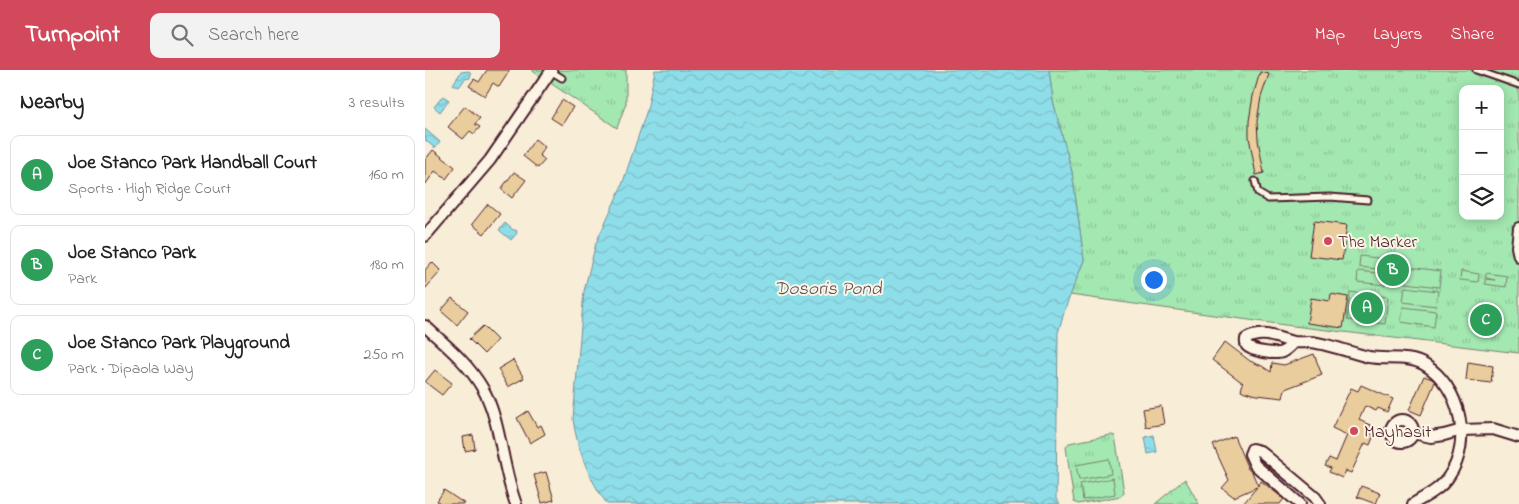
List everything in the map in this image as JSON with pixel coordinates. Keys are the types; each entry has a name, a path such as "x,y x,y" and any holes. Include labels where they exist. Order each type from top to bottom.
{"street":[{"path":"425,236 490,160 550,71"},
{"path":"1519,228 1517,247 1519,256"},
{"path":"425,326 469,368 485,393 494,418 506,472 516,504"},
{"path":"1294,342 1315,342 1370,357 1408,359 1423,364 1435,372 1445,383 1454,400 1462,430 1460,453 1451,475 1437,488 1413,504"},
{"path":"1413,433 1431,436 1462,430 1493,429 1519,438"},
{"path":"1300,504 1255,465 1250,454 1252,449 1260,451 1315,497 1320,504"}],"lane":[{"path":"1476,70 1519,85"},
{"path":"550,71 562,78"},
{"path":"1255,181 1258,193 1268,199 1329,198 1368,200"}],"green space":[{"path":"531,70 626,70 626,103 617,128"},
{"path":"1049,70 1519,70 1519,353 1285,325 1070,295 1084,260 1072,172 1053,101"},
{"path":"1360,256 1387,259 1386,270 1359,267"},
{"path":"1408,267 1441,271 1439,287 1406,283"},
{"path":"1358,271 1386,274 1385,285 1357,282"},
{"path":"1461,271 1479,274 1478,282 1460,280"},
{"path":"1486,273 1507,276 1506,287 1485,284 1485,279 1495,280 1486,278"},
{"path":"1405,287 1438,291 1436,306 1403,302"},
{"path":"1350,292 1388,297 1385,324 1347,320"},
{"path":"1403,307 1436,311 1434,327 1401,322"},
{"path":"1111,435 1115,436 1124,492 1121,496 1078,504 1074,502 1066,447 1069,443"},
{"path":"1109,459 1111,474 1079,480 1076,465"},
{"path":"1113,478 1115,494 1083,500 1080,484"},
{"path":"1185,479 1199,504 1155,504"}],"water":[{"name":"Dosoris Pond","path":"655,70 1049,70 1053,101 1072,172 1084,260 1058,333 1056,499 1060,504 607,504 585,463 577,441 573,419 584,291 596,243 622,185 647,110"},
{"path":"469,71 471,73 470,78 465,79 459,87 453,84 461,72"},
{"path":"443,96 449,100 440,112 434,107"},
{"path":"425,129 440,142 435,148 425,140"},
{"path":"505,223 513,230 516,230 517,233 511,240 499,230"},
{"path":"1154,435 1157,452 1148,454 1145,437"}],"building":[{"path":"487,70 510,70 499,87 493,83 485,96 469,86 474,79 479,82"},
{"path":"1260,72 1269,74 1261,97 1257,121 1258,140 1264,173 1256,175 1249,137 1249,121 1253,96"},
{"path":"562,100 573,107 562,125 551,118"},
{"path":"465,106 480,118 475,124 480,127 474,134 470,131 463,139 448,127"},
{"path":"535,139 545,147 539,155 545,160 538,168 523,156"},
{"path":"433,150 455,167 446,179 435,171 425,185 425,160"},
{"path":"514,172 526,180 512,198 501,189"},
{"path":"488,204 500,214 484,234 472,224"},
{"name":"The Marker","path":"1314,221 1347,225 1342,260 1309,256"},
{"path":"432,262 441,271 425,289 425,270"},
{"path":"1331,294 1348,297 1343,328 1307,323 1311,298 1330,301"},
{"path":"452,298 468,311 457,325 441,311"},
{"path":"483,326 497,340 484,354 469,339"},
{"path":"1225,342 1250,361 1271,372 1272,363 1284,365 1314,354 1322,375 1285,389 1283,398 1245,392 1241,390 1243,383 1212,360"},
{"path":"513,360 524,378 508,387 498,369"},
{"path":"1468,362 1493,366 1491,383 1466,380"},
{"path":"435,370 452,383 442,395 425,382"},
{"path":"1424,376 1435,382 1421,415 1409,410"},
{"name":"Mayhasit","path":"1361,385 1393,399 1387,412 1378,408 1376,411 1365,406 1359,420 1372,426 1369,433 1374,435 1370,445 1365,443 1351,473 1346,471 1342,478 1329,472 1331,468 1325,466 1329,458 1336,461 1347,435 1332,428 1351,388 1358,391"},
{"path":"1161,406 1164,424 1146,427 1143,409"},
{"path":"528,411 537,427 541,425 545,434 530,443 517,418"},
{"path":"473,435 475,449 465,451 463,437"},
{"path":"1234,436 1248,469 1252,472 1258,486 1261,481 1284,499 1280,504 1243,504 1257,487 1234,497 1222,488 1229,480 1213,445"},
{"path":"546,472 554,500 542,503 534,475"},
{"path":"1361,486 1380,493 1376,504 1357,497"},
{"path":"444,490 465,504 442,504 437,501"}],"place":[{"name":"The Marker","path":"1328,241"},
{"name":"Joe Stanco Park","path":"1393,270"},
{"name":"Joe Stanco Park Handball Court","path":"1367,308"},
{"name":"Joe Stanco Park Playground","path":"1486,320"},
{"name":"Mayhasit","path":"1354,431"}]}
